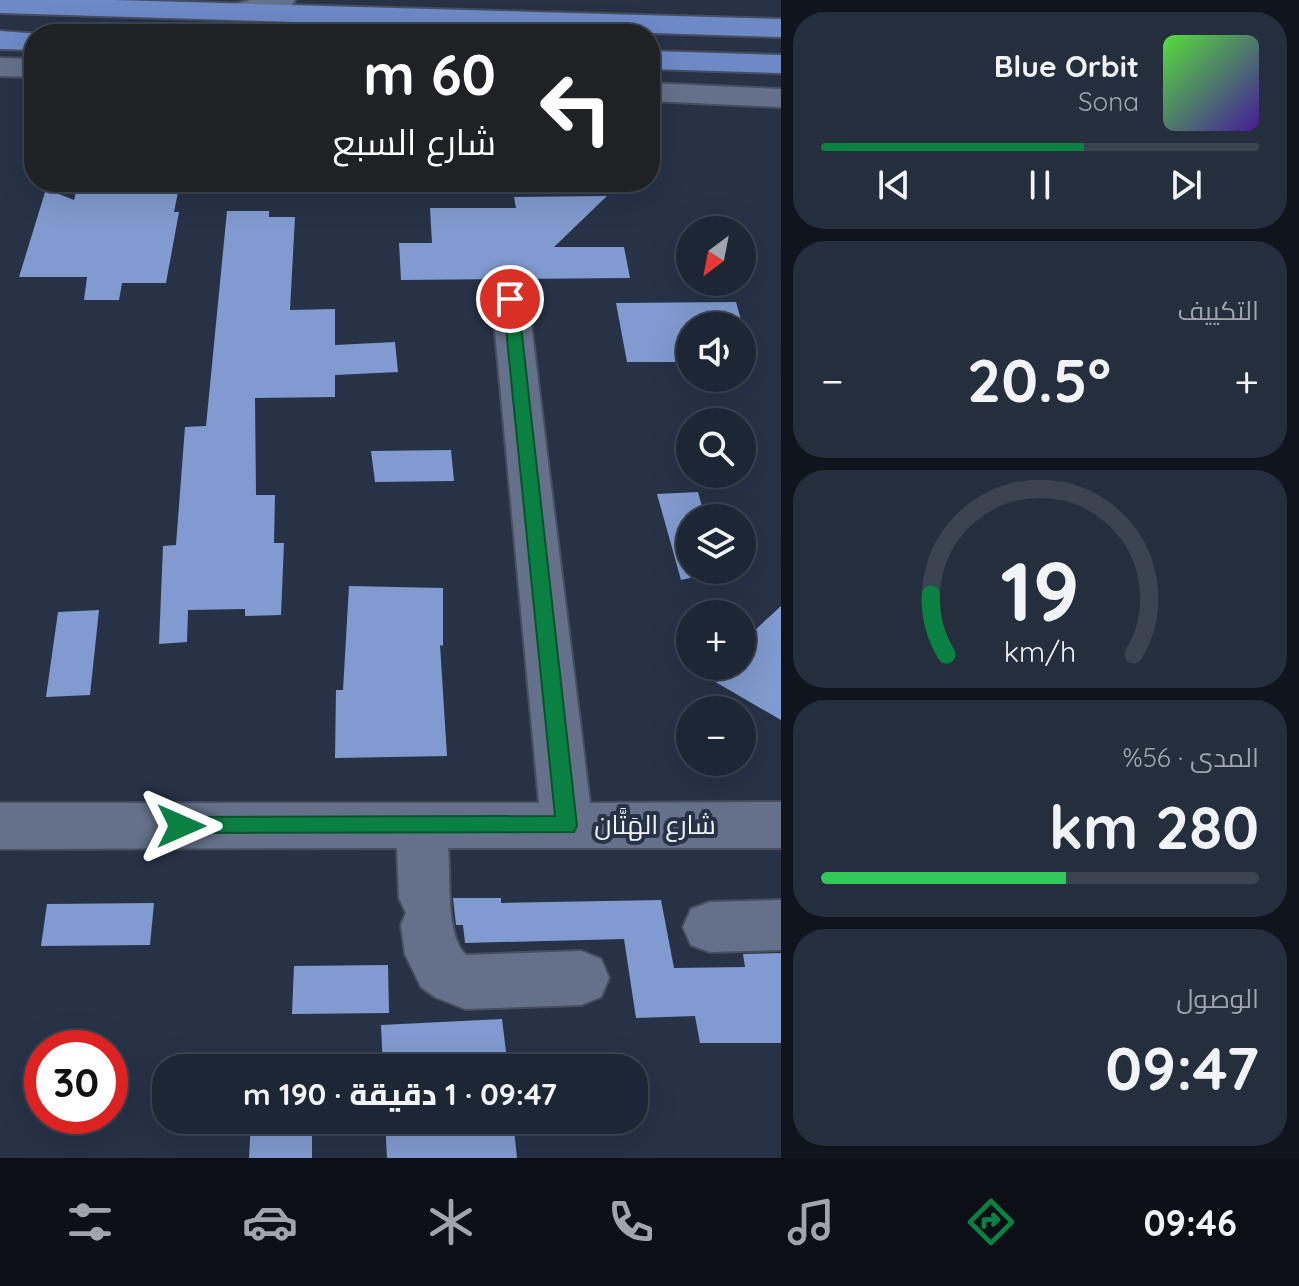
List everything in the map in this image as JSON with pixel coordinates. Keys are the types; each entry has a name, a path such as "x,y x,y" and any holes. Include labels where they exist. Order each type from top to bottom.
{"main road":[{"path":"0,5 645,24"},
{"path":"660,24 781,28"},
{"path":"0,40 24,41"},
{"path":"660,60 781,64"}],"street":[{"path":"238,12 281,0"},
{"path":"0,67 24,68"},
{"path":"660,92 781,98"},
{"path":"510,299 567,826"},
{"name":"شارع الهَتَّان","path":"0,826 781,825"},
{"path":"421,826 433,960 451,978 465,982 581,978"},
{"path":"710,927 781,925"}],"building":[{"path":"45,192 74,200 76,192 178,192 174,212 179,212 166,283 122,283 119,300 84,300 87,277 19,277"},
{"path":"607,196 554,247 624,247 630,278 401,280 399,243 432,243 430,208 516,208 514,197"},
{"path":"227,211 269,211 269,217 295,217 290,310 335,309 335,345 395,342 398,372 335,375 335,397 255,398 256,495 275,495 274,543 284,543 281,615 245,616 245,609 188,610 187,642 159,644 163,546 176,545 185,427 206,426"},
{"path":"736,302 739,312 676,312 676,362 627,362 616,303"},
{"path":"451,450 454,481 375,482 371,451"},
{"path":"698,492 701,504 676,504 676,562 657,494"},
{"path":"349,586 443,588 443,646 440,645 447,756 335,758 336,690 343,690"},
{"path":"781,606 781,720 756,705 756,696 740,696 712,680 756,680 756,629"},
{"path":"99,610 90,695 46,697 58,612"},
{"path":"453,898 501,898 501,903 661,900 674,968 745,967 743,954 781,953 781,1043 700,1043 695,1016 636,1018 624,939 465,943 463,925 456,925"},
{"path":"154,903 150,945 41,946 47,904"},
{"path":"388,965 389,1013 292,1014 294,966"},
{"path":"502,1019 506,1054 382,1054 381,1025"},
{"path":"250,1134 312,1134 312,1158 249,1158"},
{"path":"386,1134 514,1134 517,1158 387,1158"}],"route":[{"path":"181,826 567,826 510,299"}]}
